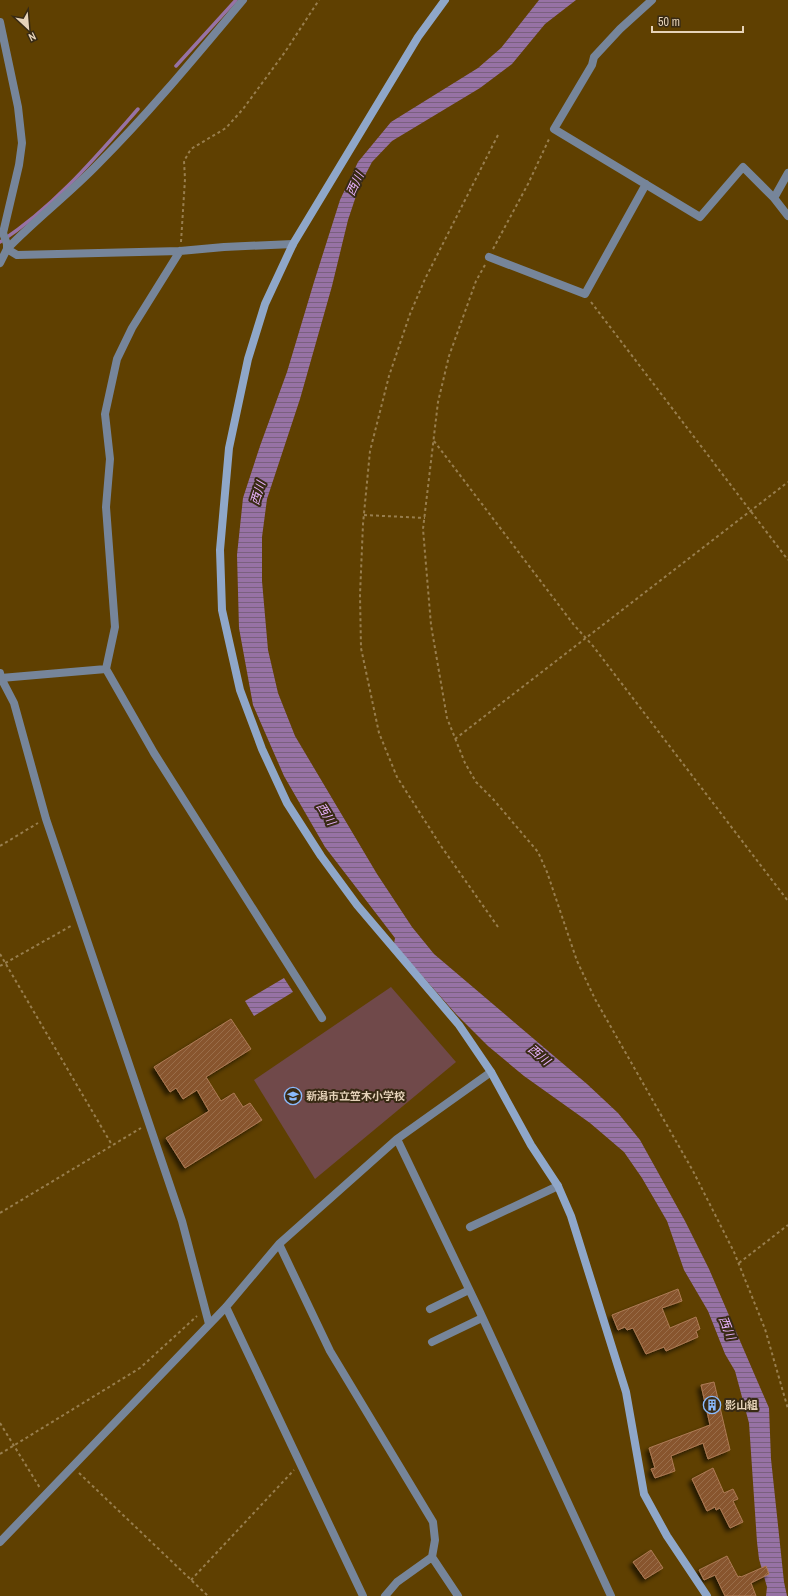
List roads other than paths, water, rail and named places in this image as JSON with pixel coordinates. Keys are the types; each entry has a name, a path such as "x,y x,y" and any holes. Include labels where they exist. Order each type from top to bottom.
{"street":[{"path":"4,254 24,231 98,165 152,106 243,0"},
{"path":"446,0 418,37 293,244 265,304 250,352 229,448 220,550 222,610 240,690 262,748 287,803 321,856 357,905 459,1025 490,1072 531,1145 558,1186 571,1216 626,1392 644,1494 667,1536 707,1596"},
{"path":"652,0 620,29 594,57 592,65 554,129 700,217 743,167 774,198 788,216"},
{"path":"0,22 18,107 22,143 19,165 3,236 4,254"},
{"path":"774,198 788,173"},
{"path":"489,257 584,294 646,184"},
{"path":"4,254 17,255 180,251 224,247 293,244"},
{"path":"180,251 132,328 117,359 105,414 110,459 106,507 115,627 106,669 154,753 322,1018"},
{"path":"106,669 0,676 14,703 46,819 182,1221 209,1324"},
{"path":"0,1542 226,1307 279,1244 396,1139 490,1072"},
{"path":"396,1139 469,1290 611,1596"},
{"path":"470,1227 558,1186"},
{"path":"279,1244 330,1351 433,1522 435,1540 432,1557 458,1596"},
{"path":"430,1309 469,1290"},
{"path":"226,1307 363,1596"},
{"path":"432,1342 482,1318"},
{"path":"385,1596 397,1582 432,1557"}],"water":[{"name":"西川","path":"539,0 576,0 545,24 512,64 480,88 392,141 372,162 359,187 348,220 332,286 300,399 267,499 262,537 262,581 268,650 278,693 295,736 377,874 412,927 434,954 587,1084 618,1113 640,1140 685,1221 709,1269 769,1408 771,1459 784,1582 787,1596 766,1596 767,1587 759,1559 757,1542 749,1423 735,1371 725,1354 708,1311 684,1270 667,1221 642,1178 624,1152 590,1123 524,1076 488,1046 456,1014 394,944 395,938 325,847 284,776 253,705 239,628 237,555 243,498 287,372 340,200 358,162 391,122 478,68 501,48"},
{"path":"284,978 293,992 254,1016 245,1001"}],"waterway":[{"path":"176,66 236,0"},
{"path":"0,242 38,213 74,180 138,109"}],"place":[{"name":"新潟市立笠木小学校","path":"293,1096"},
{"name":"影山組","path":"712,1405"}]}
